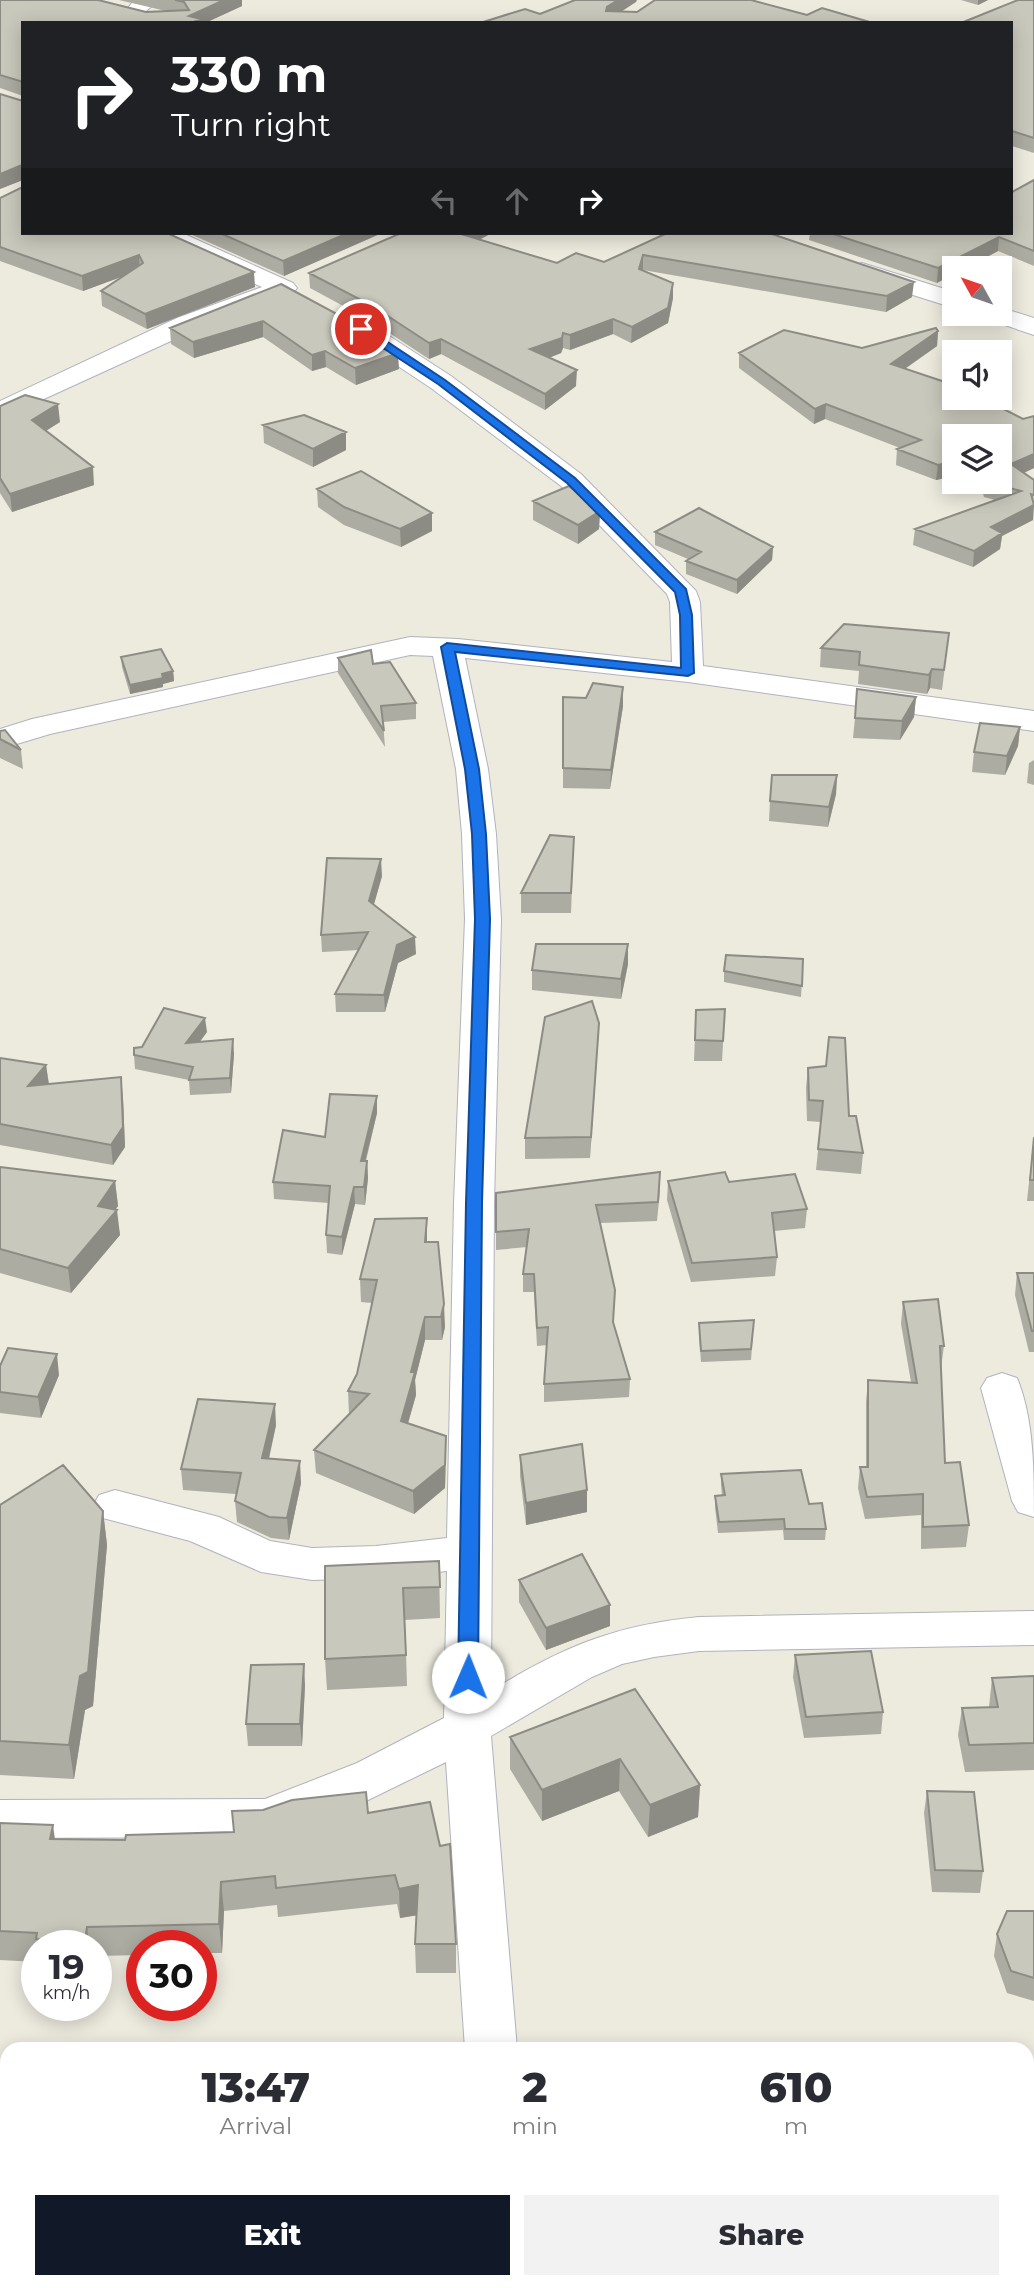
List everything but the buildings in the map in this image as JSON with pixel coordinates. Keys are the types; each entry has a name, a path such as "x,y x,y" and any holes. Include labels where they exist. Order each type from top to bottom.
{"street":[{"path":"107,7 141,14"},
{"path":"167,235 305,295 442,382 571,480 681,591 686,615 688,673"},
{"path":"836,262 942,296"},
{"path":"0,411 186,324 305,295"},
{"path":"1012,319 1034,327"},
{"path":"0,739 43,726 410,646 447,647 688,673 1034,721"},
{"path":"447,647 472,769 479,834 483,919 474,1203 467,1727 490,2042"},
{"path":"1002,1388 1034,1501"},
{"path":"115,1506 203,1528 261,1556 312,1564 376,1562 471,1552"},
{"path":"0,1819 265,1818 318,1802 467,1727 569,1668 608,1651 651,1639 699,1634 1034,1628"}],"route":[{"path":"361,329 442,382 571,480 681,591 685,602 688,673 447,647 472,769 479,834 483,919 474,1203 468,1677"}]}
